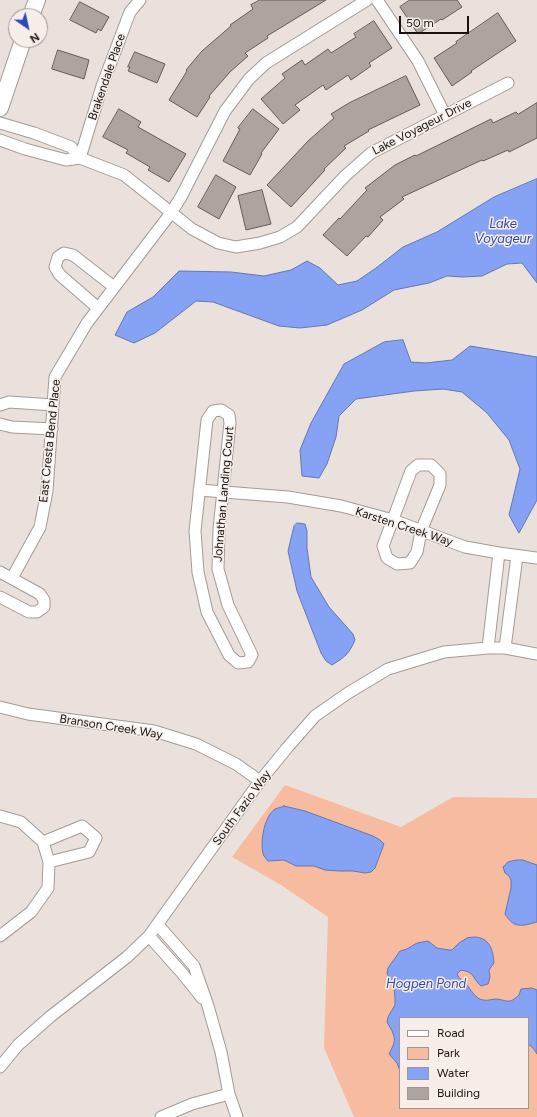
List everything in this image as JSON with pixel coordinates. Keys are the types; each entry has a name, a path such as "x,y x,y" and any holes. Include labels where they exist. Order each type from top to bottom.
{"main road":[{"path":"0,108 20,48"}],"street":[{"name":"Brakendale Place","path":"80,158 102,86 130,12 140,0"},
{"name":"East Cresta Bend Place","path":"12,578 40,528 47,491 55,377 87,323 171,213 225,111 249,79 266,63 367,0"},
{"path":"377,0 418,61 444,115"},
{"name":"Lake Voyageur Drive","path":"0,123 34,133 71,147 80,158 124,176 192,230 218,243 236,247 260,243 280,237 297,227 345,176 371,153 508,83"},
{"name":"Lake Voyageur Drive","path":"0,140 66,160 80,158"},
{"path":"98,308 60,275 55,267 58,257 64,253 73,255 114,288"},
{"path":"0,405 9,402 53,405"},
{"name":"Johnathan Landing Court","path":"221,410 229,415 230,423 222,492 218,570 228,605 252,655 248,662 238,663 229,655 207,612 198,572 195,531 199,490 206,420 213,411 221,410"},
{"path":"0,424 12,427 52,429"},
{"path":"418,465 431,465 440,474 440,485 421,531 417,552 410,563 397,564 387,558 382,546 392,520 411,471 418,465"},
{"name":"Karsten Creek Way","path":"199,490 288,497 341,506 392,520 466,547 537,558"},
{"path":"488,648 499,553"},
{"path":"505,648 517,556"},
{"path":"0,572 40,594 44,600 44,607 38,612 29,612 0,597"},
{"name":"South Fazio Way","path":"0,1067 18,1045 46,1020 127,957 149,936 260,781 314,716 388,669 444,652 505,648 537,654"},
{"name":"Branson Creek Way","path":"0,707 28,714 154,731 196,744 236,764 260,781"},
{"path":"0,816 20,822 43,842 49,862 48,888 31,912 0,936"},
{"path":"43,842 82,826 96,838 89,852 49,862"},
{"path":"158,925 194,966 208,1006 221,1052 229,1094 237,1117"},
{"path":"149,936 182,973 208,1006"},
{"path":"162,1117 192,1104 229,1094"}],"green space":[{"path":"285,785 401,827 453,797 537,798 537,1117 354,1117 324,1048 328,917 281,885 232,857"}],"water":[{"name":"Lake Voyageur","path":"537,179 537,283 522,263 507,264 482,276 447,276 429,283 394,290 362,310 327,325 300,328 279,326 213,302 196,301 155,333 134,343 115,335 127,312 153,297 179,271 231,272 264,276 291,270 307,261 320,268 338,285 357,281 403,247 437,232 494,197"},
{"path":"403,340 411,362 426,363 452,360 470,346 537,357 537,500 519,533 509,515 520,469 509,440 487,413 462,392 443,389 414,391 356,399 339,416 336,437 327,464 319,478 302,476 300,450 311,423 344,364 384,342"},
{"path":"297,523 305,524 307,531 307,548 311,577 329,607 353,634 355,640 351,649 346,655 332,665 326,661 321,653 297,591 288,551 294,526"},
{"path":"284,806 305,811 373,836 380,840 384,844 375,868 371,872 365,873 325,870 314,866 296,866 284,860 268,861 264,856 262,845 265,824 275,809"},
{"path":"523,860 537,865 537,922 527,925 515,924 508,919 505,914 511,888 511,880 505,873 503,867 508,862"},
{"name":"Hogpen Pond","path":"475,937 484,940 492,949 493,954 494,963 489,970 490,977 488,984 481,986 469,972 466,971 461,970 457,974 475,996 483,1000 496,999 510,1001 519,995 521,989 532,988 537,990 537,1054 529,1045 529,1017 399,1017 399,1068 397,1063 389,1054 394,1044 394,1037 387,1022 388,1017 395,1005 395,997 394,989 387,973 388,968 400,951 417,943 428,941 437,948 452,950 467,938"}],"building":[{"path":"260,0 326,0 267,36 268,38 245,53 248,56 230,72 209,96 210,97 197,117 169,100 187,71 186,70 202,51 231,26 230,25 253,9 251,5"},
{"path":"410,0 457,0 462,7 418,34 400,7"},
{"path":"80,2 109,17 101,31 98,29 96,33 70,20"},
{"path":"498,13 516,41 471,71 472,72 452,86 434,58"},
{"path":"374,21 392,48 369,63 371,66 351,80 348,75 326,90 323,85 295,105 300,110 283,124 261,99 285,78 282,74 302,60 305,65 328,49 331,53 356,37 354,34"},
{"path":"58,50 89,60 84,79 52,69"},
{"path":"135,52 165,64 157,83 128,71 130,67 128,67"},
{"path":"406,76 420,105 368,130 369,131 344,146 346,148 324,169 325,170 291,207 267,185 308,141 334,118 331,114 349,103"},
{"path":"537,103 537,138 509,152 508,150 483,161 482,160 402,197 404,199 380,217 383,220 368,237 366,236 347,256 323,235 367,190 365,188 395,165 491,119 493,123 516,112 518,114"},
{"path":"119,109 141,122 138,127 186,154 169,182 148,170 150,167 126,153 128,150 103,137"},
{"path":"253,109 279,129 261,153 262,154 250,175 223,161 240,129 238,128"},
{"path":"216,175 236,187 219,219 198,207"},
{"path":"262,190 271,224 246,230 238,196"}]}
